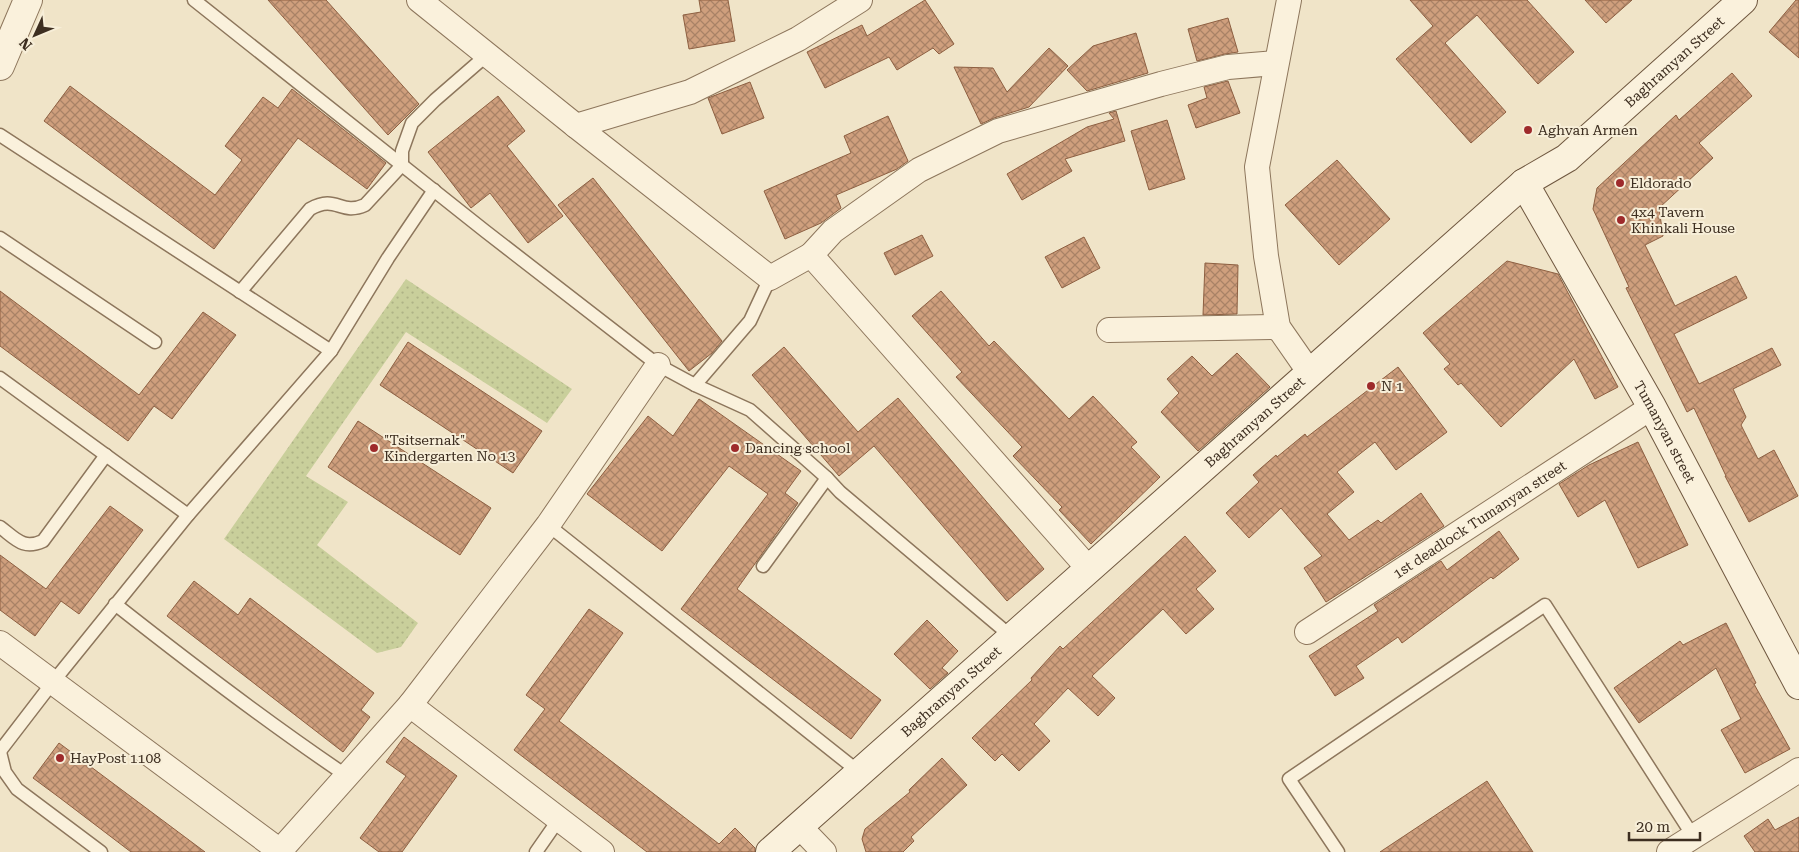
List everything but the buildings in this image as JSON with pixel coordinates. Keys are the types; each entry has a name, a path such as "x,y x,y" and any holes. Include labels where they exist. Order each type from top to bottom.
{"main road":[{"path":"0,66 28,0"},
{"name":"Baghramyan Street","path":"770,852 1524,183 1567,158 1743,0"},
{"name":"Tumanyan street","path":"1524,183 1652,407 1799,684"}],"street":[{"path":"419,0 770,278 811,255 833,231 919,170 998,131 1161,84 1228,67 1276,64"},
{"path":"576,126 690,92 798,39 860,0"},
{"path":"1289,0 1257,168 1266,256 1278,327 1310,373"},
{"path":"811,255 1089,569"},
{"path":"1109,330 1278,327"},
{"path":"0,643 280,851 410,704 548,525 658,365"},
{"name":"1st deadlock Tumanyan street","path":"1307,632 1652,407"},
{"path":"410,704 602,852"},
{"path":"1670,852 1799,770"},
{"path":"799,826 824,852"}],"lane":[{"path":"194,0 658,365 695,385 750,410 827,478 840,492 1012,637"},
{"path":"240,292 310,209 320,203 332,202 349,209 365,205 402,165 402,150 412,123 435,100 488,54"},
{"path":"0,135 331,351"},
{"path":"101,852 17,789 5,772 0,751 53,682 188,515 331,351 388,258 434,190"},
{"path":"0,238 156,342"},
{"path":"695,385 750,321 770,278"},
{"path":"0,378 188,515"},
{"path":"0,527 25,545 33,546 42,541 106,455"},
{"path":"763,566 827,478"},
{"path":"548,525 859,772"},
{"path":"116,604 193,665 347,776"},
{"path":"1338,852 1289,779 1545,605 1693,836"},
{"path":"536,852 559,819"}],"green space":[{"path":"406,279 572,389 547,423 406,332 306,476 348,502 317,545 418,623 401,647 377,653 224,539"}],"place":[{"name":"Aghvan Armen","path":"1528,130"},
{"name":"Eldorado","path":"1620,183"},
{"name":"4x4 Tavern Khinkali House","path":"1621,220"},
{"name":"N 1","path":"1371,386"},
{"name":"\"Tsitsernak\" Kindergarten No 13","path":"374,448"},
{"name":"Dancing school","path":"735,448"},
{"name":"HayPost 1108","path":"60,758"}]}
